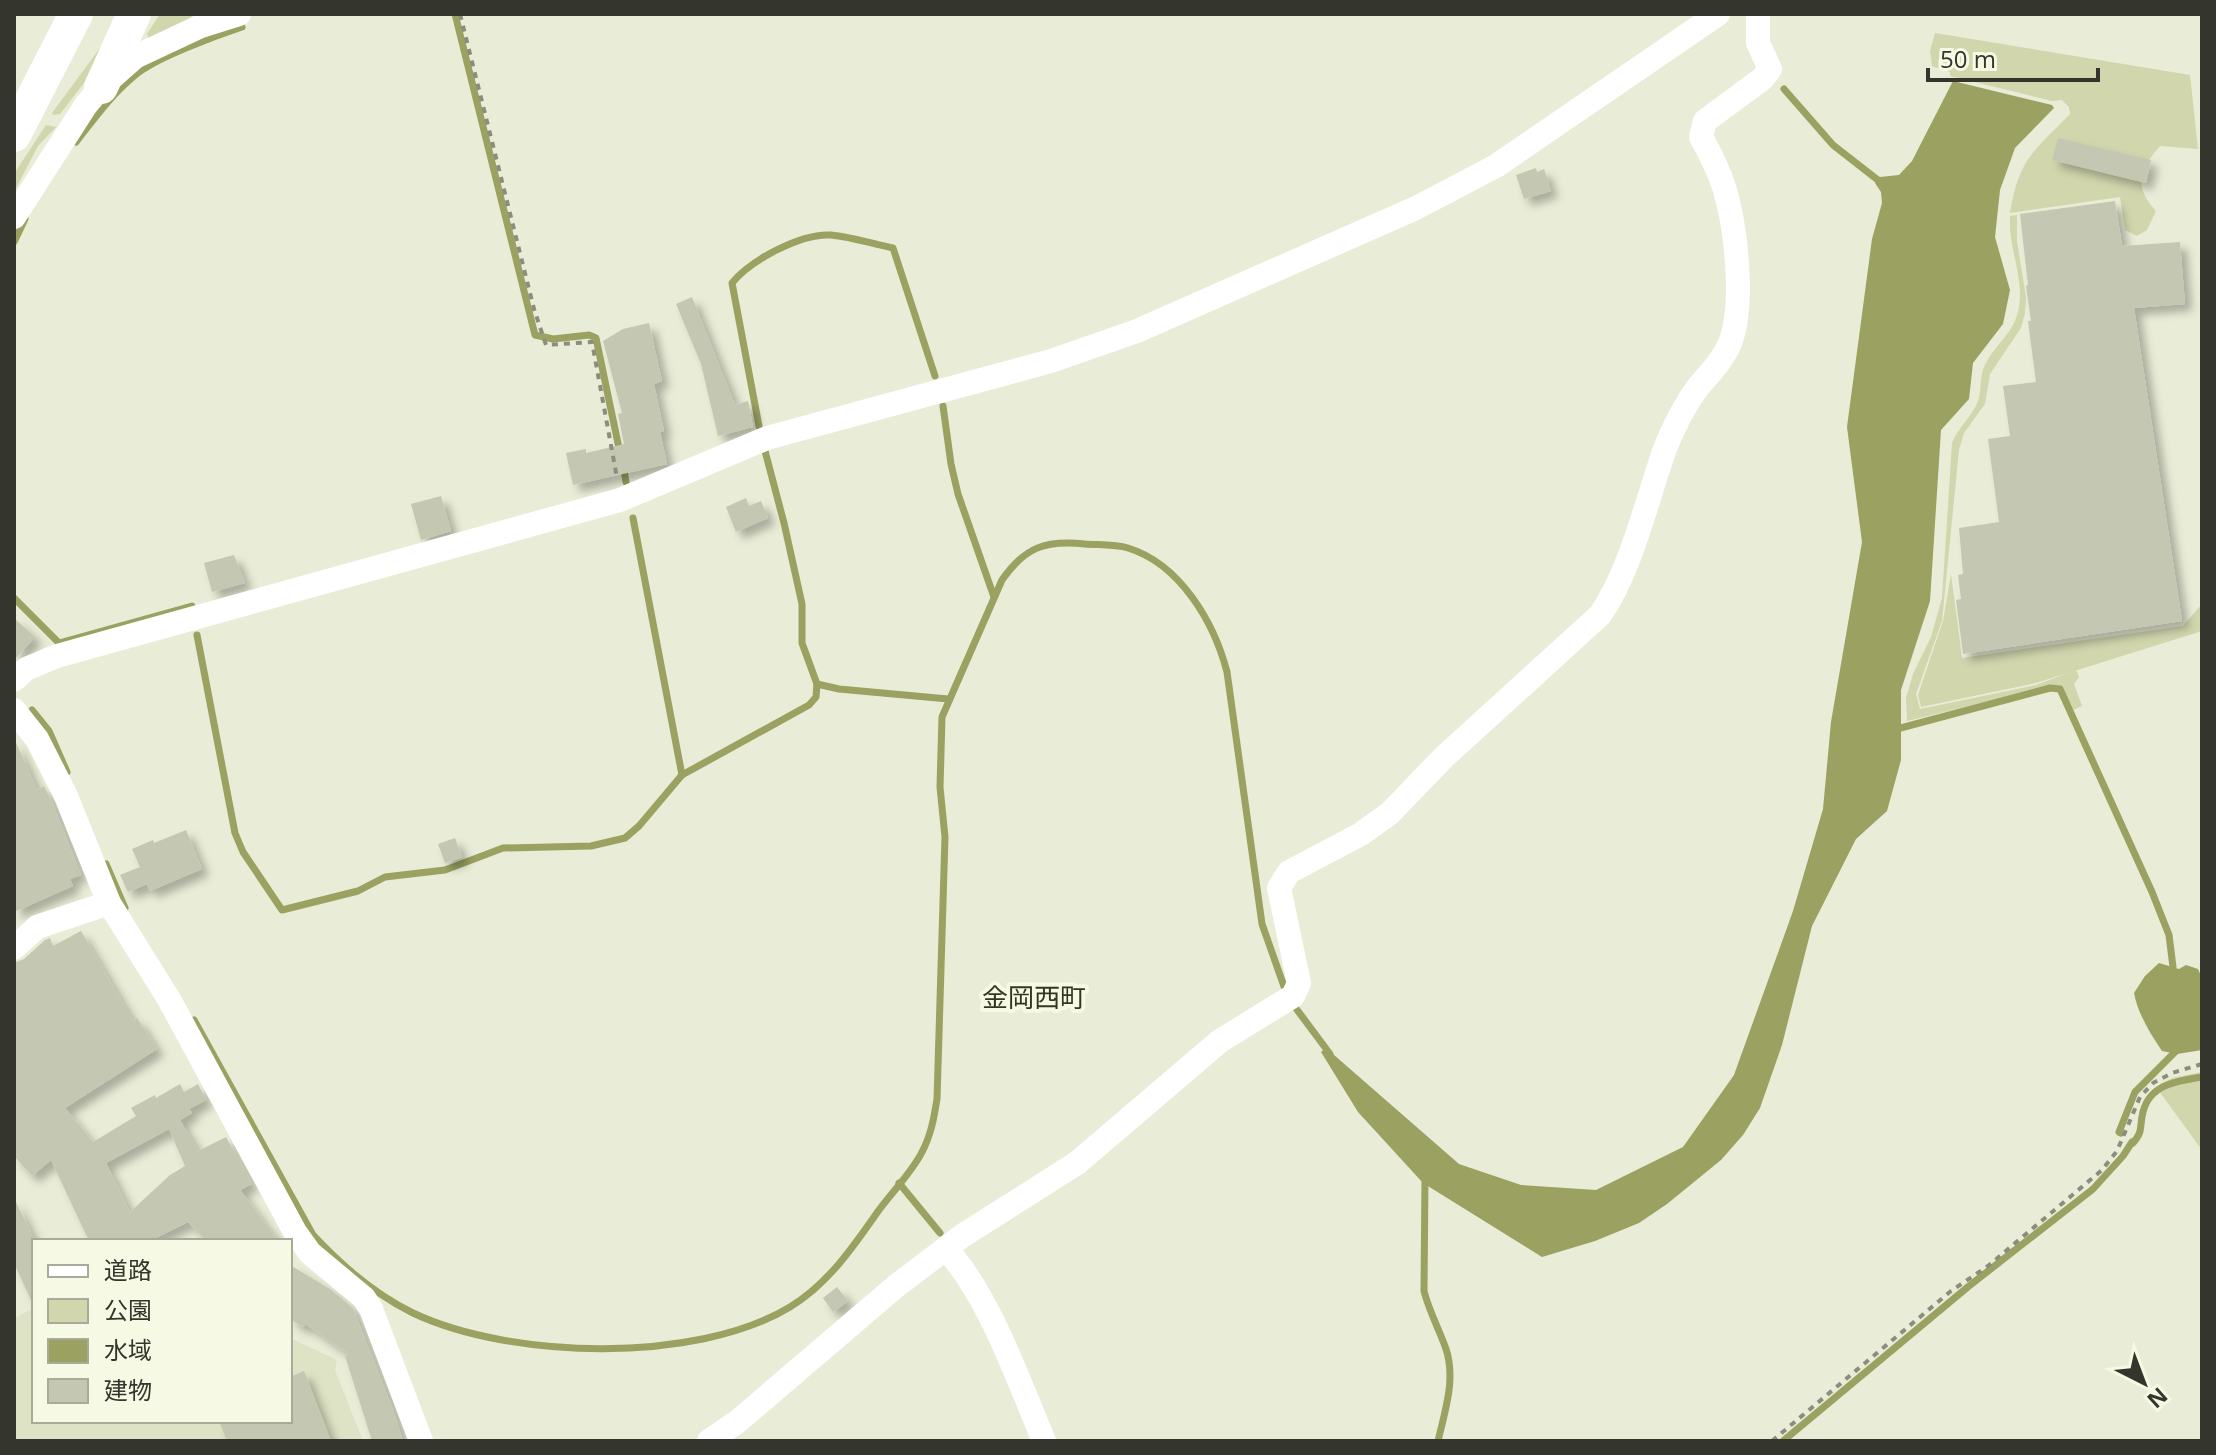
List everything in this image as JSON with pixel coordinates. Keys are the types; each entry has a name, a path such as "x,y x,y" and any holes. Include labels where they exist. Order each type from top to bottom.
{"main road":[{"path":"14,135 76,14"},
{"path":"101,87 134,14"}],"street":[{"path":"14,217 86,105 101,87 135,57 204,20 239,14"},
{"path":"14,680 26,669 57,656 620,500 767,438 1051,361 1137,331 1416,208 1496,166 1718,14"},
{"path":"709,1441 737,1422 895,1287 946,1249 1077,1163 1220,1041 1289,999 1299,983 1279,888 1281,881 1289,872 1361,834 1390,813 1444,757 1600,615 1623,572 1680,413 1718,364 1730,343 1736,321 1737,293 1730,212 1724,187 1701,137 1701,128 1705,121 1762,79 1770,69 1758,43 1758,14"},
{"path":"14,710 37,739 66,796 109,903 170,1001 295,1232 310,1253 364,1298 421,1441"},
{"path":"14,948 37,927 109,903"},
{"path":"946,1249 961,1265 1002,1343 1044,1441"}],"path":[{"path":"460,14 534,309 546,345 592,342 620,500"},
{"path":"1772,1441 2102,1170 2117,1151 2140,1097 2153,1083 2202,1064"}],"shaded area":[{"path":"32,1309 32,1423 292,1423 292,1339 337,1360 335,1370 363,1441 14,1441 14,1318"}],"green space":[{"path":"160,14 194,14 185,23 149,39 147,34"},
{"path":"111,33 91,74 60,114 53,115 52,113"},
{"path":"1935,33 2190,75 2198,149 2160,146 2147,163 2142,186 2156,211 2147,230 2137,236 2125,230 2120,197 2010,213 2023,168 2037,148 2070,114 2069,107 2062,100 2052,101 1950,76 1950,72 1932,66 1930,51"},
{"path":"46,125 56,127 38,146 14,192 14,174"},
{"path":"2017,215 2025,313 2021,328 1990,374 1985,404 1964,433 1959,450 1942,621 1916,694 1920,709 2036,685 2076,670 2079,677 2074,684 2082,706 2073,710 2061,687 2051,686 1907,721 1906,698 1913,674 1931,637 1942,598 1952,443 1975,407 1983,369 2009,331 2019,307 2019,284 2010,228 2010,216"},
{"path":"1951,574 1962,658 2183,626 2202,604 2202,631 2036,683 1921,707 1918,695 1943,621"},
{"path":"2202,1072 2202,1150 2156,1087 2172,1078"}],"water":[{"path":"1953,81 2054,108 2015,148 2000,190 1995,237 2010,290 2003,324 1973,363 1969,399 1941,430 1930,601 1901,690 1901,760 1887,811 1856,839 1812,926 1782,1045 1760,1108 1743,1135 1721,1160 1639,1223 1595,1241 1542,1257 1423,1183 1358,1112 1321,1052 1326,1048 1459,1164 1521,1185 1596,1190 1683,1147 1734,1075 1793,911 1823,809 1831,722 1862,542 1847,427 1872,239 1882,203 1881,192 1875,183 1880,177 1899,175 1912,161"},
{"path":"2159,963 2179,969 2186,965 2198,969 2202,978 2202,1050 2177,1054 2162,1051 2145,1023 2134,993 2145,976"}],"building":[{"path":"2058,138 2151,160 2146,183 2052,160"},
{"path":"1536,168 1537,172 1544,169 1551,191 1524,199 1516,175"},
{"path":"2115,201 2122,246 2180,242 2185,304 2134,308 2182,621 1963,654 1956,600 1961,599 1958,575 1963,574 1959,528 1999,522 1988,439 2010,436 2003,386 2036,382 2020,214"},
{"path":"692,297 735,405 748,401 753,427 718,436 701,364 676,304"},
{"path":"649,323 662,381 654,384 667,464 573,485 566,453 586,449 586,453 624,444 618,414 622,413 603,341 623,329"},
{"path":"441,496 451,531 421,540 411,504"},
{"path":"746,498 749,506 761,501 768,518 736,532 726,507"},
{"path":"234,555 245,583 212,592 204,563"},
{"path":"14,618 35,637 14,660"},
{"path":"14,738 37,790 44,786 52,802 81,875 70,879 73,886 14,912"},
{"path":"186,830 202,869 150,891 147,884 128,892 120,875 140,867 132,849"},
{"path":"455,838 462,857 445,863 438,844"},
{"path":"81,931 133,1021 137,1018 157,1049 65,1108 93,1142 136,1116 131,1108 180,1084 184,1092 198,1084 206,1100 189,1109 192,1113 180,1120 198,1151 226,1137 252,1184 240,1190 277,1239 204,1239 188,1222 154,1239 88,1239 51,1160 32,1176 14,1156 14,963 24,959 50,938 53,946","holes":["169,1129 185,1166 170,1175 130,1212 106,1163"]},
{"path":"14,1198 34,1239 32,1303 14,1263"},
{"path":"292,1266 330,1289 353,1308 403,1441 372,1441 345,1356 349,1354 305,1324 303,1327 292,1320"},
{"path":"837,1287 848,1301 833,1312 823,1298"},
{"path":"304,1371 331,1441 227,1441 220,1423 292,1423 292,1376"}],"waterway":[{"path":"455,14 535,335 553,339 589,335 596,338 620,453"},
{"path":"76,142 110,99 134,76 170,55 242,27 238,21"},
{"path":"1784,89 1833,145 1883,184"},
{"path":"14,242 25,219"},
{"path":"759,426 732,283 764,257 806,238 831,235 893,248 935,376"},
{"path":"943,406 958,494 994,597"},
{"path":"765,451 802,604 802,643 817,684 839,689 948,699"},
{"path":"623,465 626,482"},
{"path":"633,518 682,775"},
{"path":"194,1020 313,1235 360,1278 413,1313 453,1328 500,1339 603,1349 655,1346 705,1338 751,1326 790,1307 804,1298 839,1263 913,1167 928,1139 937,1099 945,837 940,787 942,717 1002,580 1028,553 1058,543 1118,546 1147,556 1179,581 1204,615 1227,672 1262,924 1286,992"},
{"path":"14,598 59,643 192,608"},
{"path":"197,635 235,833 243,852 282,910 358,891 385,877 445,870 503,848 591,846 625,838 682,775 809,705 816,697 817,684"},
{"path":"1893,730 2050,688 2060,689 2152,892 2169,935 2173,967"},
{"path":"32,710 49,731 67,772"},
{"path":"106,864 125,908"},
{"path":"1292,1003 1330,1054"},
{"path":"2121,1133 2135,1092 2176,1051"},
{"path":"2133,1143 2139,1135 2143,1112 2152,1095 2166,1086 2202,1077"},
{"path":"1783,1441 1969,1286 2093,1189 2132,1142"},
{"path":"1425,1177 1424,1291 1446,1349 1450,1372 1438,1441"},
{"path":"899,1183 940,1233"}],"district":[{"name":"金岡西町","path":"1034,998"}]}
